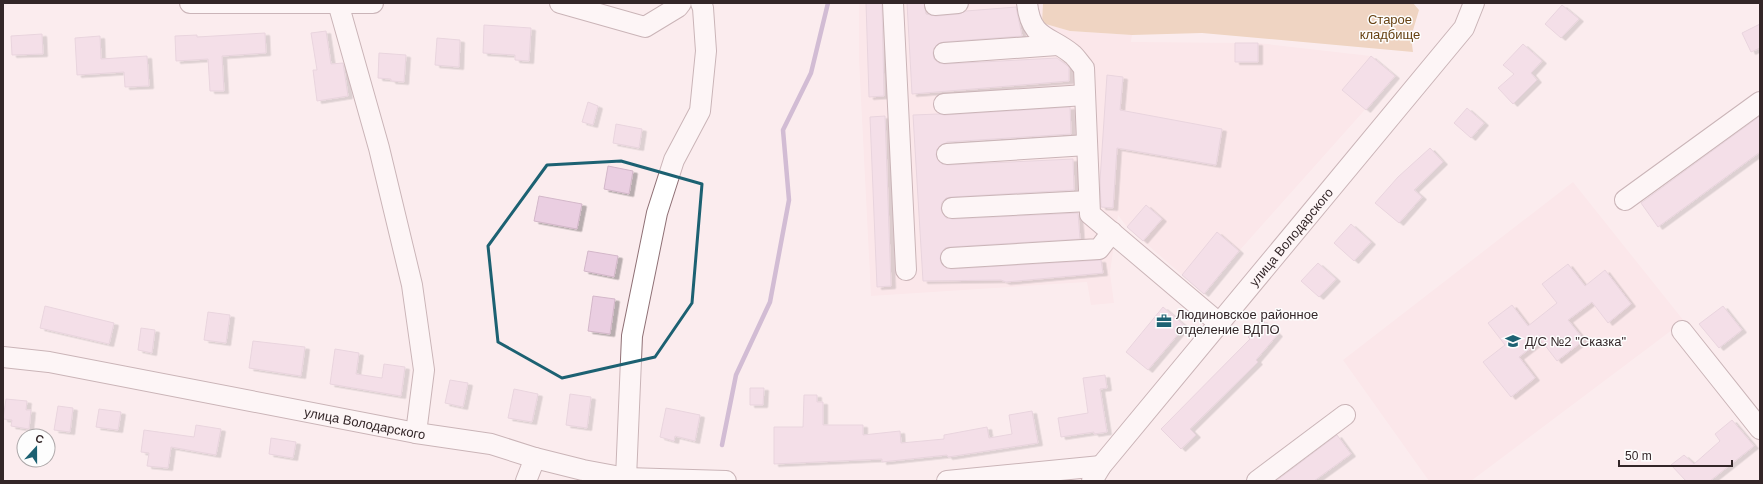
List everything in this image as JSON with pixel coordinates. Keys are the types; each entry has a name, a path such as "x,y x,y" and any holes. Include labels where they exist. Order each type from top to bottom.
{"street":[{"path":"190,3 373,3"},
{"path":"560,3 645,27 679,5"},
{"path":"626,478 632,336 657,213 674,160 700,110 706,51 703,8 701,3"},
{"path":"893,3 906,270"},
{"path":"935,5 958,3"},
{"path":"1027,3 1028,14 1038,34 1072,54 1084,68 1090,214 1220,324"},
{"name":"улица Володарского","path":"947,481 1097,474 1464,28 1474,3"},
{"path":"338,4 379,148 412,285 424,370 416,433"},
{"path":"944,53 1058,45"},
{"path":"944,104 1085,95"},
{"path":"1625,200 1760,102"},
{"path":"947,154 1087,146"},
{"path":"952,208 1089,201"},
{"path":"951,258 1099,249 1112,232"},
{"path":"1682,331 1760,429"},
{"name":"улица Володарского","path":"3,357 49,362 416,433 491,444 534,458 583,470 626,478 726,481"},
{"path":"1257,481 1345,415"},
{"path":"526,481 534,458"}],"highlighted area":[{"path":"621,161 702,184 692,303 655,357 562,378 498,342 488,246 547,165"}],"shaded area":[{"path":"859,3 1043,3 1042,23 1070,31 1132,35 1131,42 1258,43 1371,56 1395,76 1239,251 1204,294 1127,227 1118,215 1110,273 1114,303 1091,305 1087,282 871,296 859,60"},
{"name":"Д/С №2 \"Сказка\"","path":"1573,182 1684,321 1471,481 1429,481 1343,360"}],"green space":[{"name":"Старое кладбище","path":"1043,3 1413,3 1419,10 1411,37 1413,52 1202,33 1132,35 1070,31 1042,23"}],"building":[{"path":"866,3 882,3 884,96 869,97"},
{"path":"907,3 924,3 926,14 936,16 959,14 966,11 1016,7 1022,36 943,42 934,48 934,59 939,63 945,64 1057,58 1069,67 1069,81 912,94"},
{"path":"1562,5 1579,19 1561,38 1545,24"},
{"path":"1760,24 1760,48 1751,52 1742,33"},
{"path":"484,25 531,28 529,61 515,60 515,55 483,53"},
{"path":"326,31 331,64 343,63 348,96 317,101 313,70 317,70 311,33"},
{"path":"265,33 266,53 222,56 224,91 210,91 208,59 176,61 175,36 197,35 197,37"},
{"path":"42,34 43,54 12,55 11,36"},
{"path":"100,36 101,59 147,56 149,86 125,87 124,72 77,75 75,38"},
{"path":"437,38 460,40 459,67 435,65"},
{"path":"1235,43 1258,43 1258,62 1235,62"},
{"path":"1523,44 1542,61 1531,73 1537,80 1513,104 1498,88 1514,74 1503,65"},
{"path":"379,53 406,55 404,82 378,78"},
{"path":"1371,56 1395,76 1366,110 1342,90"},
{"path":"1107,75 1123,77 1120,110 1222,129 1216,165 1117,148 1113,208 1101,207 1100,180"},
{"path":"588,102 598,106 593,125 582,122"},
{"path":"1070,107 1071,134 947,142 937,149 936,155 942,164 948,165 1073,159 1074,190 951,197 946,198 942,202 941,209 946,218 953,219 1078,213 1080,239 950,247 945,248 941,253 940,259 946,268 952,269 1101,260 1103,273 1006,282 1001,280 923,281 913,115 945,115"},
{"path":"1467,108 1484,123 1471,138 1454,123"},
{"path":"885,116 891,286 877,287 870,117"},
{"path":"1760,116 1760,152 1658,227 1641,203"},
{"path":"616,124 642,129 639,148 613,143"},
{"path":"1430,148 1443,162 1414,190 1422,197 1399,223 1375,203 1398,177"},
{"path":"608,166 633,171 629,194 604,189"},
{"path":"539,196 582,204 577,229 534,221"},
{"path":"1146,205 1162,219 1143,241 1127,227"},
{"path":"1351,224 1371,242 1354,261 1334,243"},
{"path":"1217,232 1239,251 1204,294 1182,275"},
{"path":"588,251 618,256 614,277 584,271"},
{"path":"1318,263 1336,279 1319,297 1301,281"},
{"path":"1568,264 1585,286 1605,270 1631,304 1608,323 1592,302 1568,320 1584,340 1557,361 1541,340 1519,357 1535,378 1511,397 1483,362 1505,345 1488,323 1512,305 1528,326 1557,303 1542,284"},
{"path":"593,296 615,299 610,334 588,331"},
{"path":"45,306 114,323 109,344 40,328"},
{"path":"1723,306 1742,330 1719,348 1699,324"},
{"path":"1163,307 1185,326 1148,370 1126,352"},
{"path":"208,312 230,315 226,343 204,340"},
{"path":"1262,320 1278,334 1256,360 1258,362 1190,429 1196,435 1181,449 1161,429 1250,339 1248,337"},
{"path":"141,328 155,330 152,353 138,350"},
{"path":"253,341 305,347 301,376 249,368"},
{"path":"335,349 359,353 356,374 382,378 384,364 405,367 401,396 330,384"},
{"path":"1105,375 1107,388 1100,389 1107,432 1094,434 1094,432 1061,437 1058,418 1088,413 1083,378"},
{"path":"450,380 468,383 463,407 445,403"},
{"path":"750,388 764,388 763,405 750,405"},
{"path":"514,389 538,394 532,422 508,418"},
{"path":"570,394 591,397 587,428 566,425"},
{"path":"804,395 817,395 817,402 823,402 823,425 863,425 863,435 900,431 901,443 944,439 944,435 987,427 989,438 1012,434 1009,415 1032,411 1038,443 948,457 947,455 882,462 882,459 774,464 774,427 803,427"},
{"path":"6,399 27,401 26,410 31,410 29,428 11,426 12,420 3,419"},
{"path":"58,406 73,408 70,432 56,430 56,428 54,428"},
{"path":"666,408 700,415 695,441 675,436 674,441 660,437"},
{"path":"99,409 121,412 118,430 96,427"},
{"path":"1732,420 1754,446 1710,481 1686,481 1671,465 1684,455 1694,464 1720,441 1715,434"},
{"path":"196,425 221,429 216,455 171,447 168,468 147,466 149,453 141,452 144,430 194,437"},
{"path":"1337,435 1351,454 1314,481 1276,481"},
{"path":"271,438 296,442 293,458 269,454"}],"waterway":[{"path":"722,445 736,375 770,302 789,200 783,130 811,73 828,3"}],"place":[{"name":"Людиновское районное отделение ВДПО","path":"1164,321"},
{"name":"Д/С №2 \"Сказка\"","path":"1513,341"}]}
